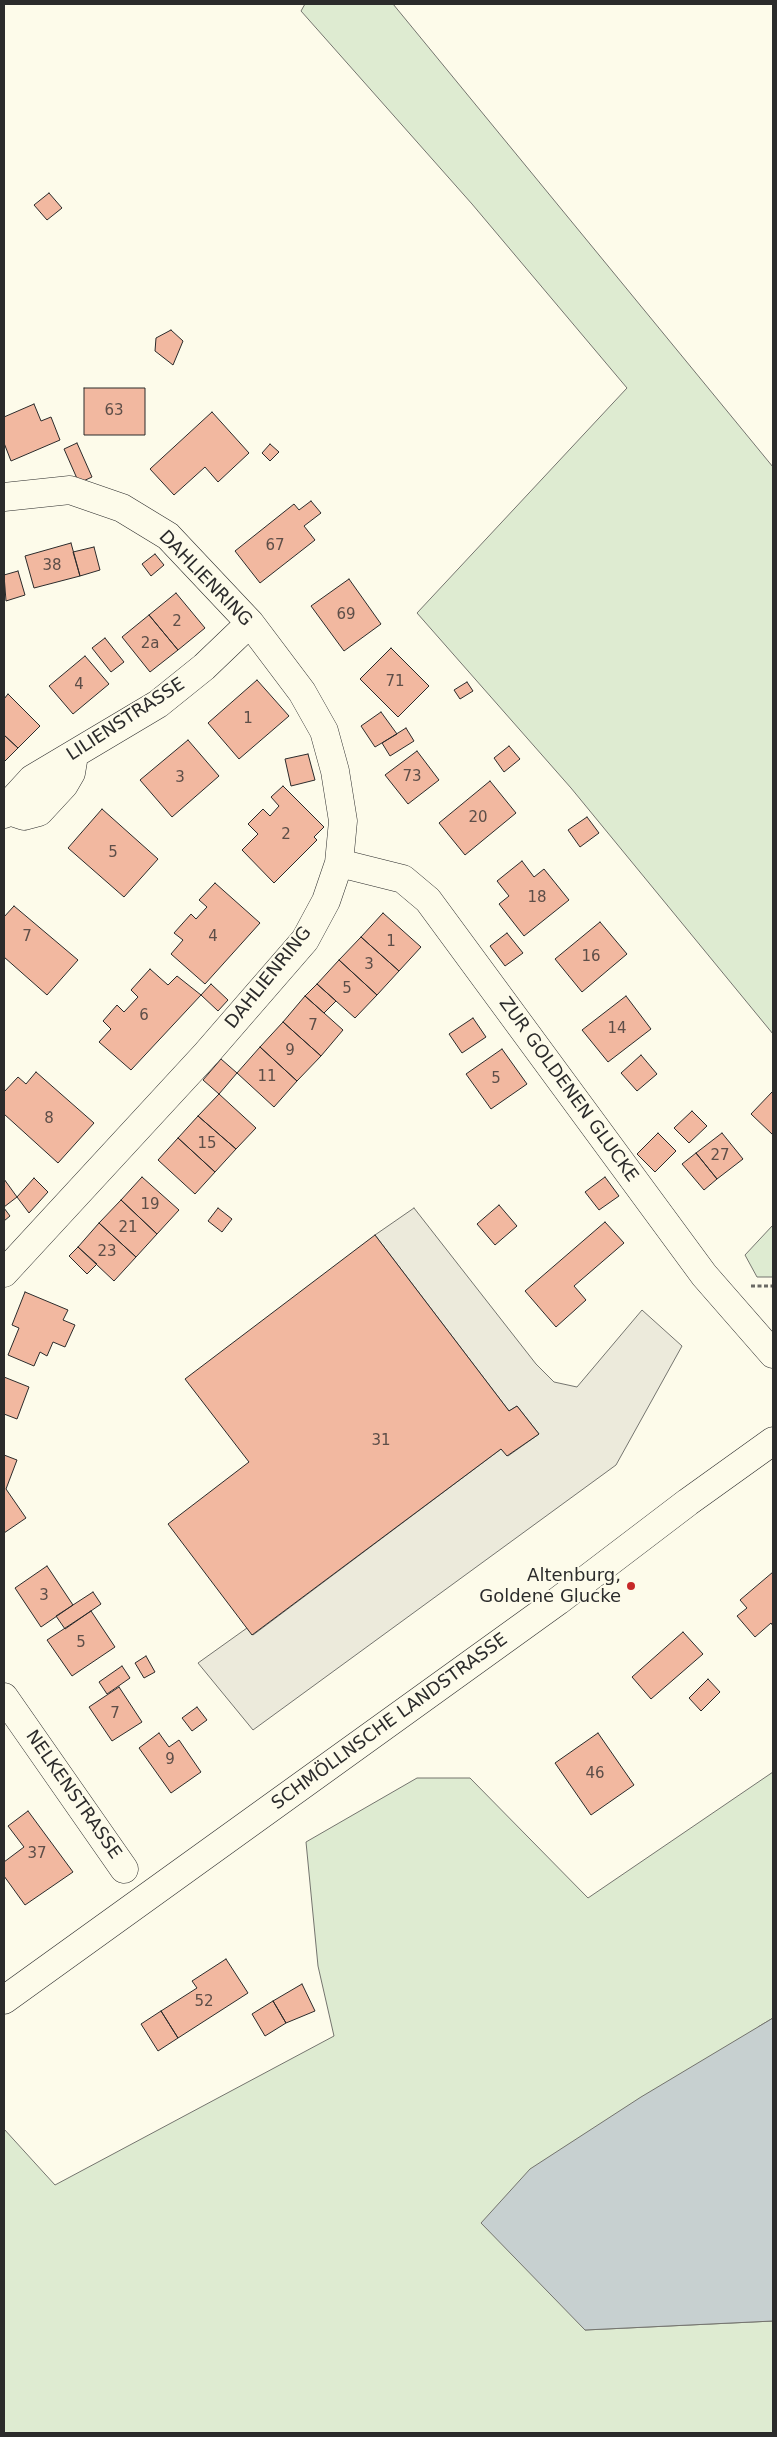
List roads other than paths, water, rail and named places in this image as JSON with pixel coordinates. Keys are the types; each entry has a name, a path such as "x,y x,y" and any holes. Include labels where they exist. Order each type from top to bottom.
{"street":[{"name":"DAHLIENRING","path":"4,497 70,490 122,508 168,536 250,624 302,692 324,731 335,771 343,821 339,862 326,901 305,940 207,1053 4,1273"},
{"name":"LILIENSTRASSE","path":"5,812 32,779 158,704 204,668 250,624"},
{"name":"ZUR GOLDENEN GLUCKE","path":"339,862 403,879 428,900 704,1275 773,1354"},
{"name":"SCHMÖLLNSCHE LANDSTRASSE","path":"4,2000 558,1601 688,1502 773,1441"},
{"name":"NELKENSTRASSE","path":"4,1697 124,1869"}],"place":[{"name":"Altenburg, Goldene Glucke","path":"631,1586"}]}
